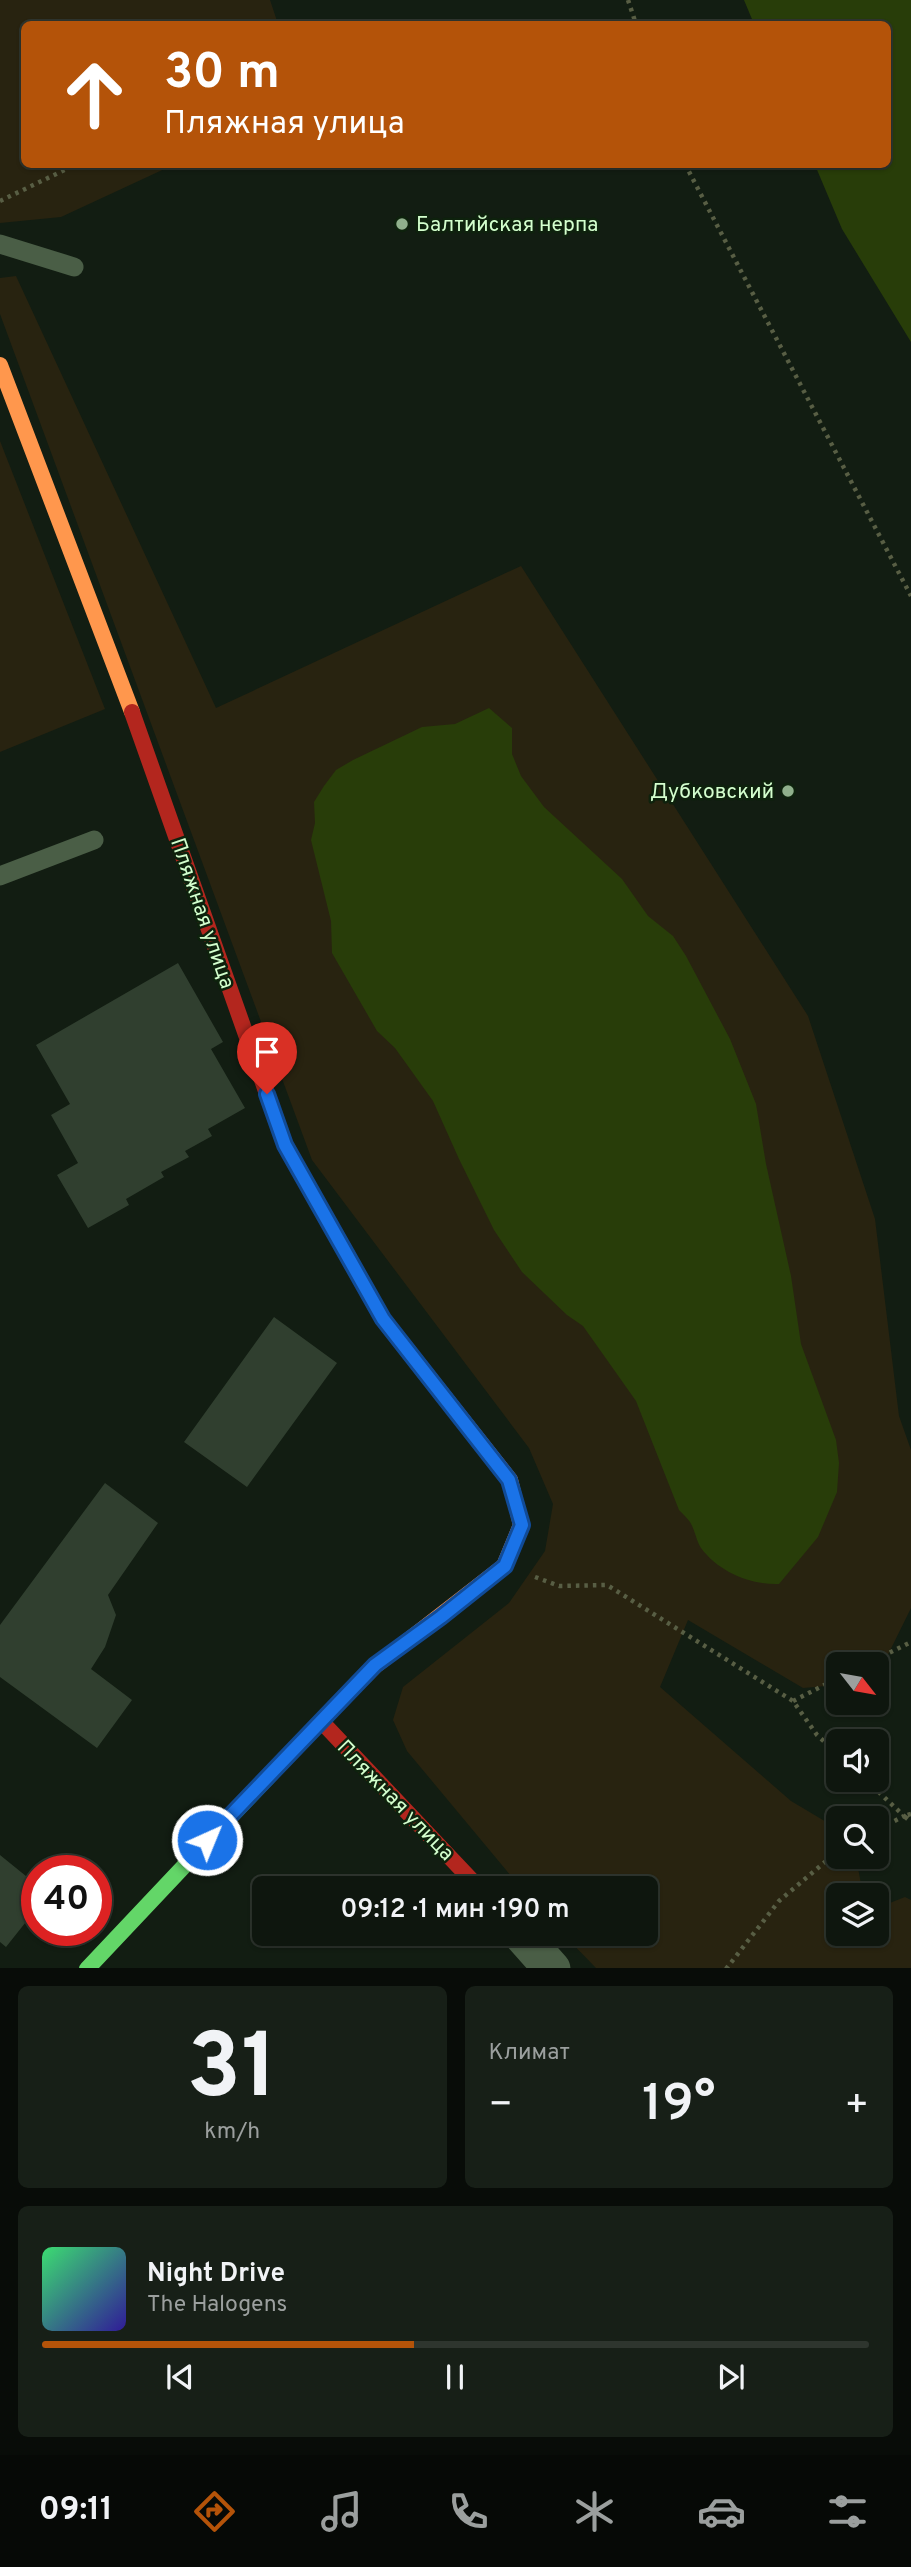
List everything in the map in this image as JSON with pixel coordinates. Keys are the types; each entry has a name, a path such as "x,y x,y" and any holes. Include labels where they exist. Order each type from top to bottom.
{"street":[{"name":"Пляжная улица","path":"0,365 131,709 285,1145 383,1319 509,1480 522,1525 505,1566 375,1665 321,1721 468,1876"},
{"path":"88,1968 321,1721"},
{"path":"532,1946 551,1968"}],"lane":[{"path":"0,244 74,267"},
{"path":"0,876 94,840"}],"path":[{"path":"628,0 635,21"},
{"path":"0,201 69,168"},
{"path":"687,168 911,596"},
{"path":"505,1566 559,1586 607,1585 793,1701 826,1743"},
{"path":"889,1653 911,1642"},
{"path":"793,1701 826,1684"},
{"path":"879,1792 911,1822"},
{"path":"889,1824 911,1814"},
{"path":"727,1968 779,1901 826,1860"}],"shaded area":[{"path":"0,0 270,0 277,21 21,21 21,168 167,168 61,217 0,223"},
{"path":"744,0 911,0 911,342 842,229 816,168 891,168 891,21 753,21"},
{"path":"16,276 216,708 521,566 808,1016 875,1219 899,1416 911,1450 911,1608 889,1653 826,1652 826,1686 803,1688 688,1620 660,1687 791,1801 826,1822 826,1869 858,1869 861,1883 826,1883 826,1946 889,1946 889,1903 905,1897 911,1900 911,1968 596,1968 575,1946 658,1946 658,1876 511,1876 407,1751 393,1720 403,1687 509,1603 545,1551 553,1504 529,1448 312,1160 0,314 0,278"},
{"path":"0,441 105,709 0,752"},
{"path":"489,708 512,728 512,754 521,776 544,807 622,879 648,916 673,936 730,1039 756,1104 766,1164 791,1276 801,1344 836,1440 839,1463 837,1492 818,1537 779,1584 757,1582 736,1575 717,1564 701,1548 690,1522 679,1510 636,1401 583,1326 567,1315 522,1272 494,1230 433,1101 395,1048 377,1031 332,953 331,921 311,840 315,823 314,802 324,786 336,770 422,727 455,724"}],"building":[{"path":"178,963 223,1042 211,1049 245,1108 208,1129 212,1136 185,1151 189,1157 161,1172 164,1177 126,1199 129,1205 88,1228 57,1175 78,1163 51,1115 70,1104 36,1045"},
{"path":"274,1317 337,1363 247,1487 184,1442"},
{"path":"105,1483 158,1523 108,1595 116,1615 105,1647 91,1669 132,1700 97,1748 0,1677 0,1625"},
{"path":"0,1855 21,1872 21,1928 6,1947 0,1942"}],"traffic: fast":[{"path":"88,1968 321,1721"}],"traffic: slow":[{"path":"0,365 132,712"},
{"path":"340,1242 383,1319 510,1480 521,1525 504,1566 363,1678"}],"traffic: jam":[{"path":"132,712 285,1145 340,1242"},
{"path":"363,1678 321,1721 468,1876"}],"place":[{"name":"Балтийская нерпа","path":"402,224"},
{"name":"Дубковский","path":"788,791"}],"route":[{"path":"207,1840 375,1665 505,1566 522,1525 509,1480 383,1319 285,1145 267,1094"}]}
